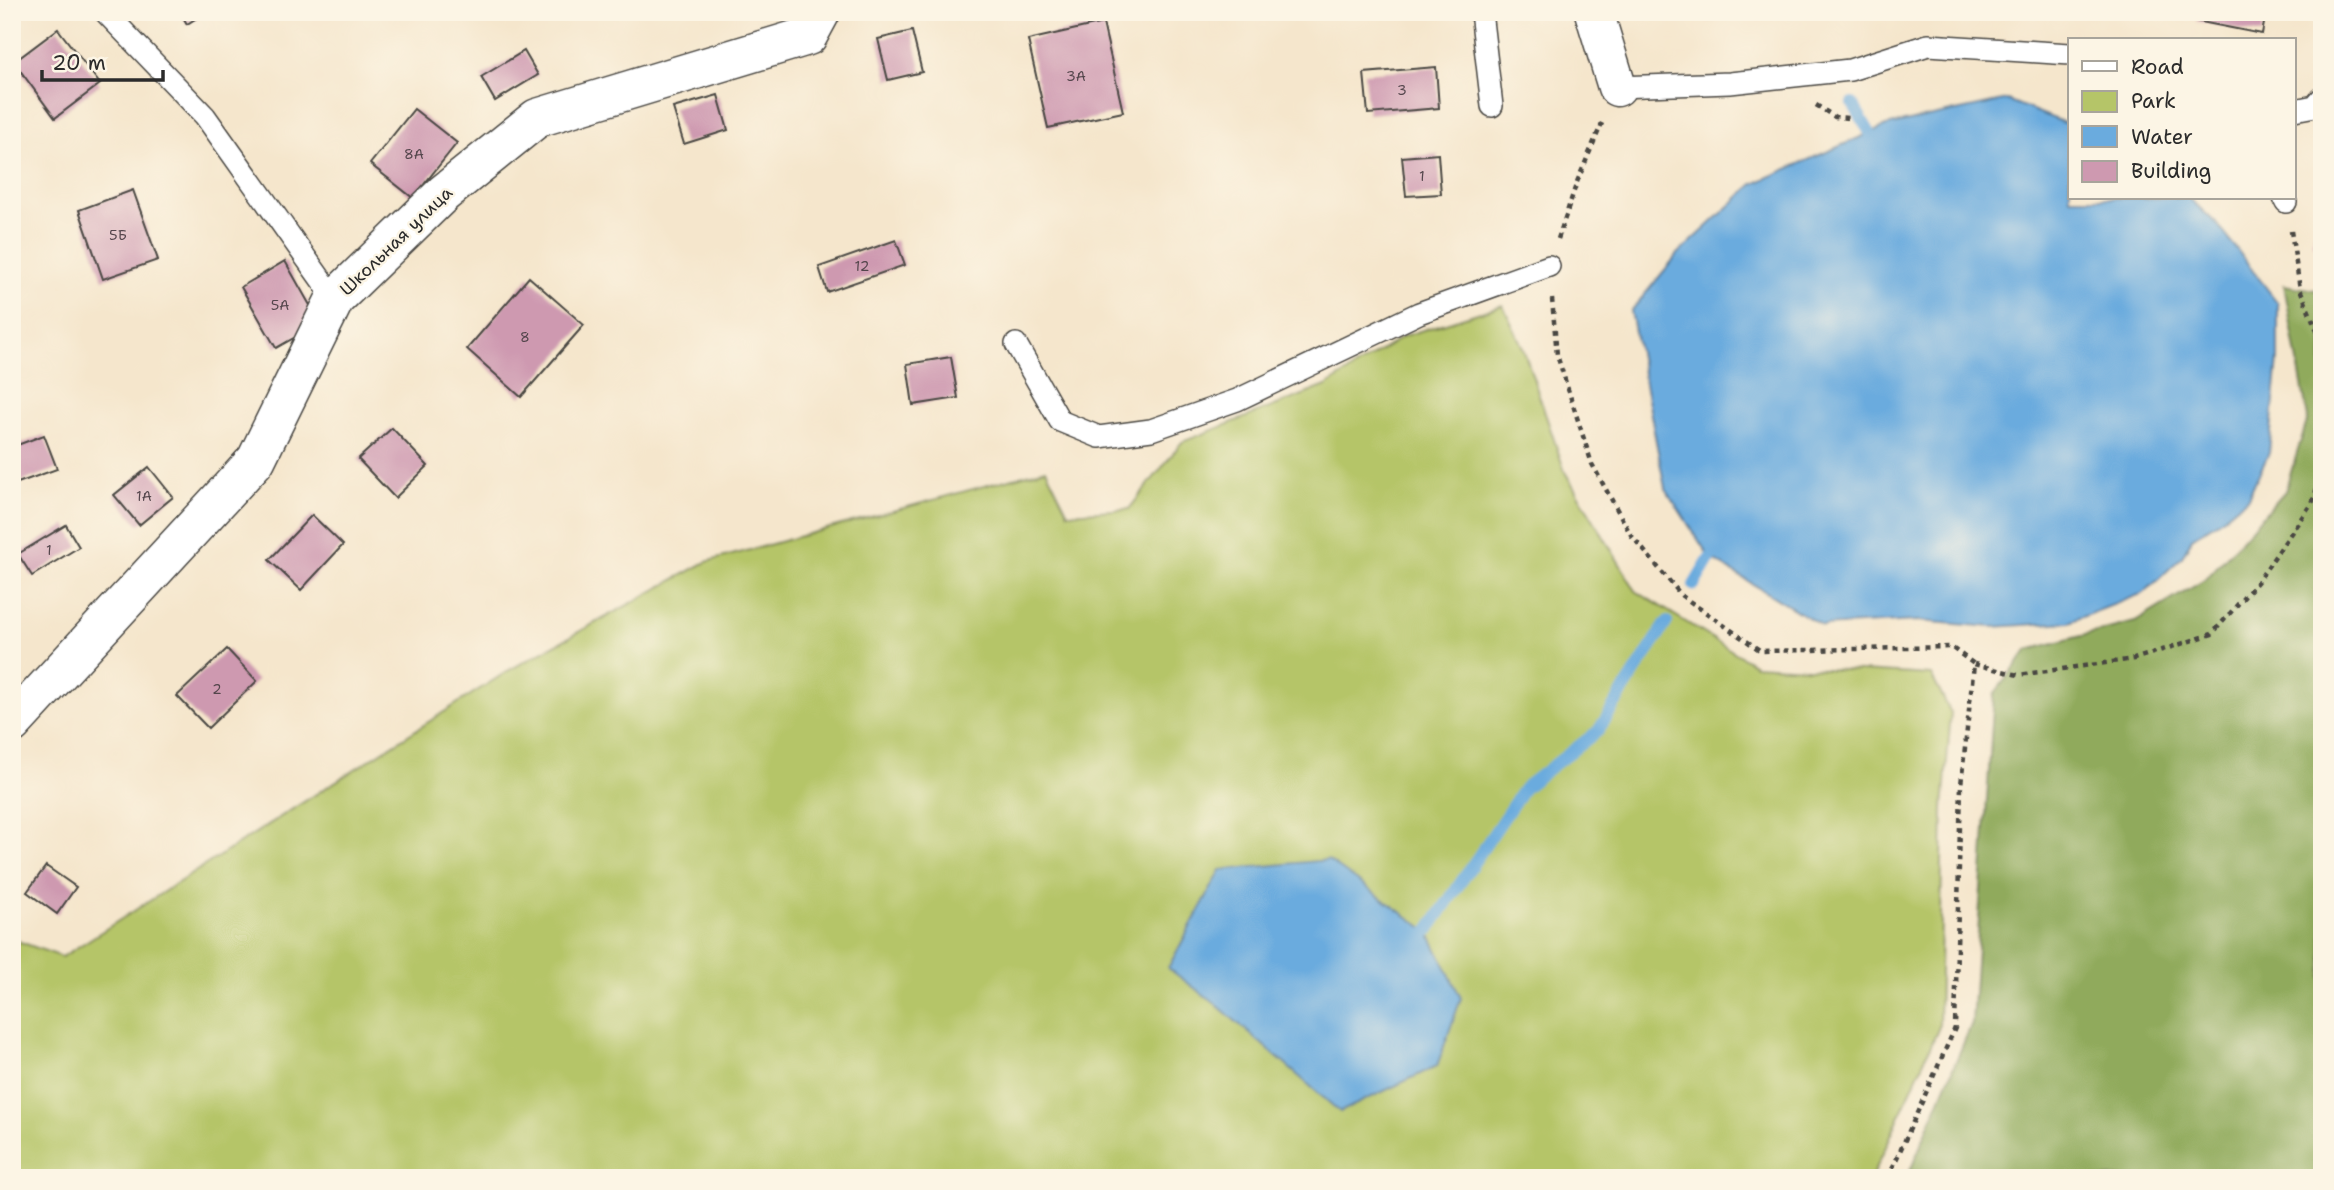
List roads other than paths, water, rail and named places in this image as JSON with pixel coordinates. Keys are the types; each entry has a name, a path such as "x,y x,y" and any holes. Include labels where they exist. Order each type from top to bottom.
{"street":[{"name":"Школьная улица","path":"12,724 256,460 335,299 444,193 537,118 808,36 821,12"},
{"path":"1594,12 1617,87"}],"lane":[{"path":"104,12 205,116 335,299"},
{"path":"1480,12 1492,106"},
{"path":"1617,87 1730,83 1850,70 1928,45 2068,54"},
{"path":"2296,110 2315,106 2322,98"},
{"path":"1016,344 1060,421 1099,437 1151,430 1237,400 1419,313 1549,266"}],"water":[{"path":"2007,100 2068,124 2068,200 2191,200 2218,225 2278,303 2278,359 2269,453 2248,497 2192,538 2182,557 2144,593 2069,622 1993,627 1918,621 1822,626 1710,558 1665,488 1631,311 1678,254 1753,184 1886,126"},
{"path":"1328,860 1428,931 1461,998 1437,1066 1340,1112 1217,1005 1168,968 1221,870"}],"waterway":[{"path":"1853,104 1870,133"},
{"path":"1694,585 1710,558"},
{"path":"1428,931 1524,788 1598,731 1667,622"}]}
